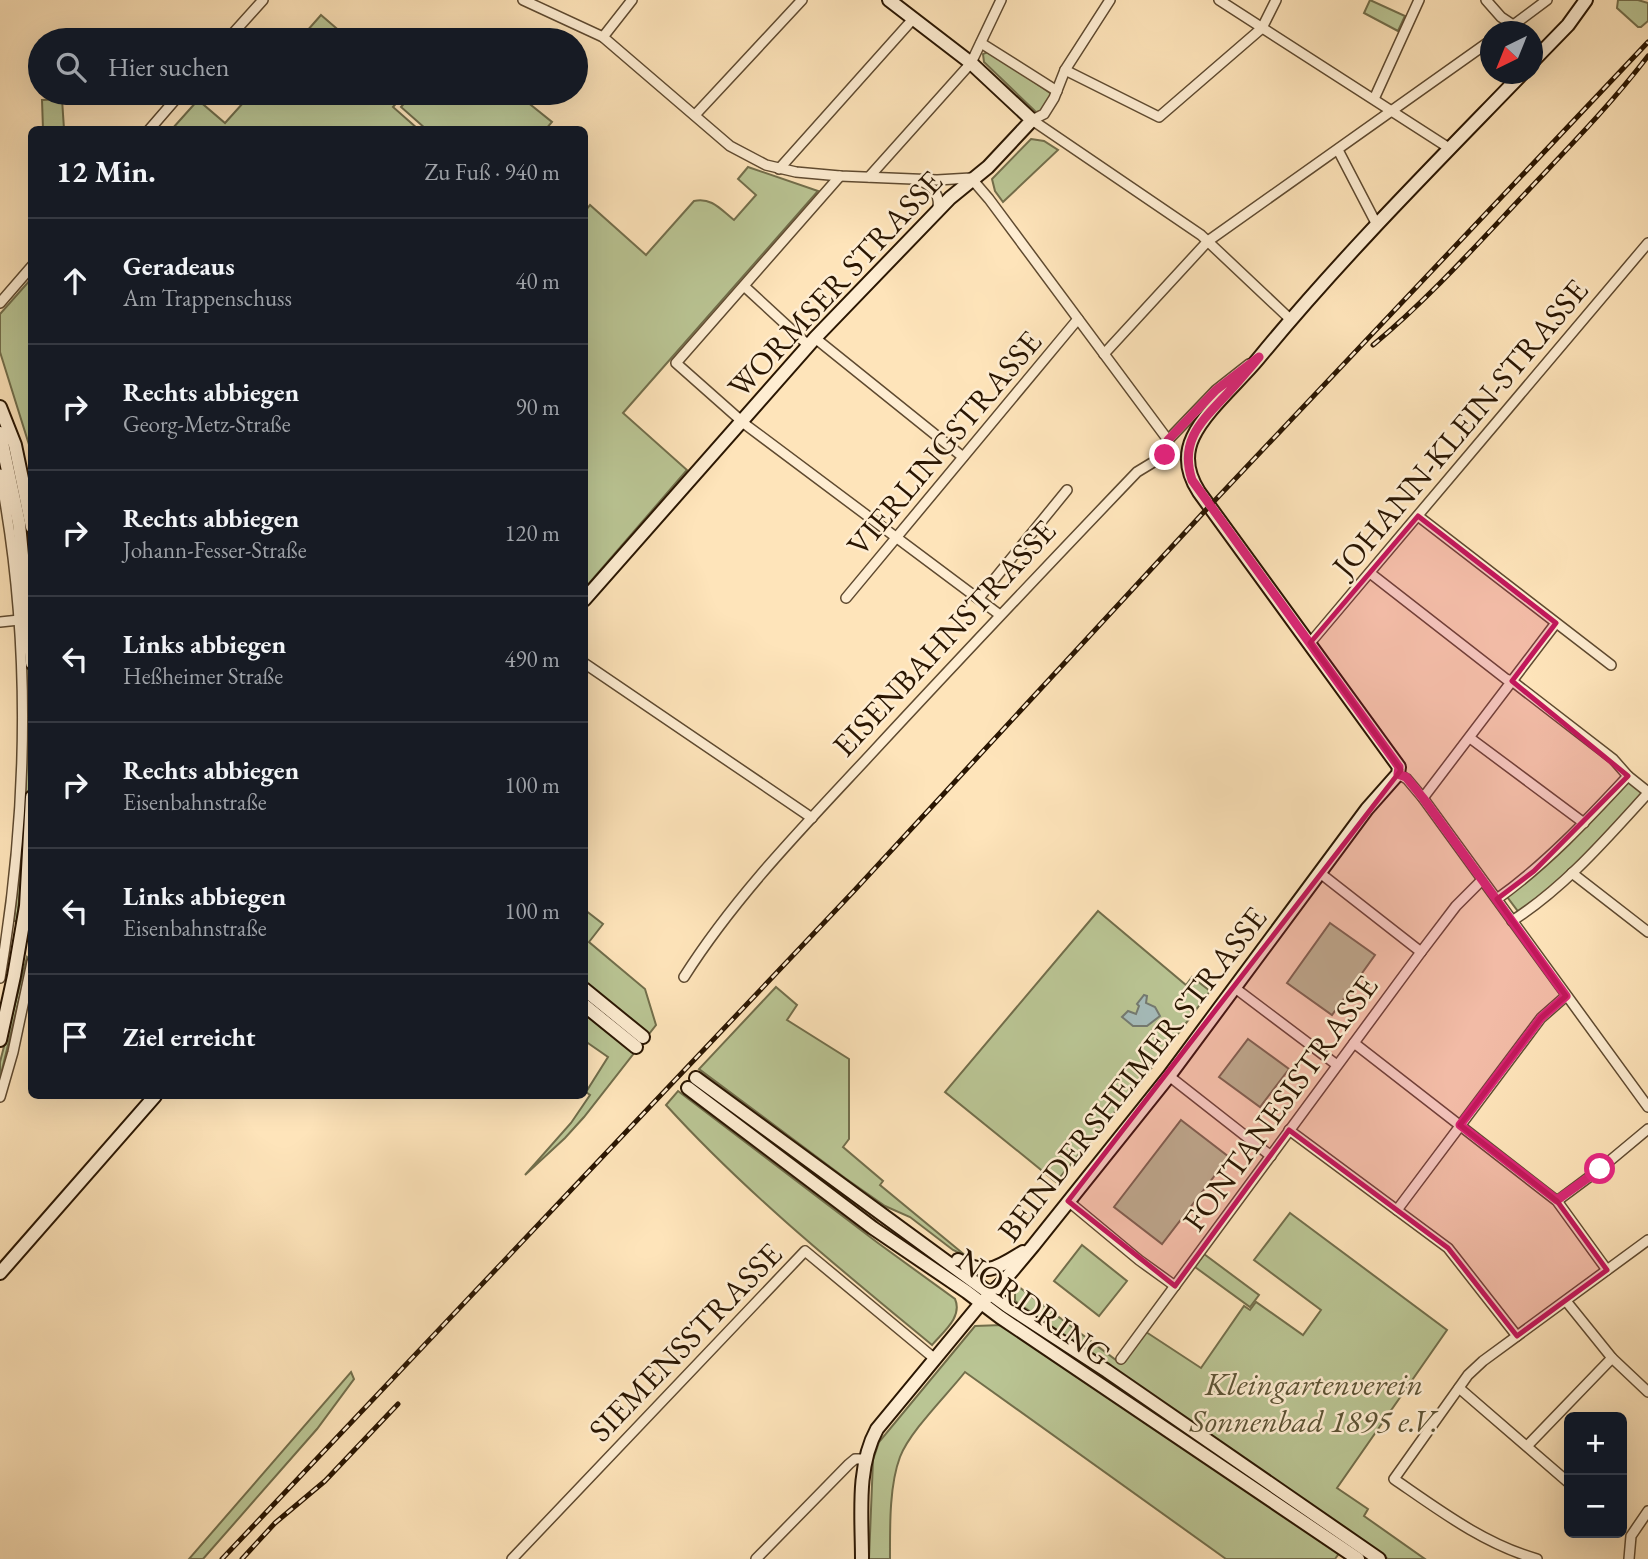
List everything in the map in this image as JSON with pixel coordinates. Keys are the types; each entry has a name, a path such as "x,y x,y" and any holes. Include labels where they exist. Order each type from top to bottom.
{"street":[{"path":"238,28 263,0"},
{"path":"523,0 584,28"},
{"path":"603,37 632,0"},
{"path":"695,115 802,0"},
{"path":"889,0 971,63 1032,120 1208,241 1290,319"},
{"path":"869,177 971,63 1001,0"},
{"name":"WORMSER STRASSE","path":"588,595 812,341 937,211 971,178 988,167 1032,120 1044,114 1065,70 1110,0"},
{"path":"1219,0 1449,148"},
{"path":"1065,70 1159,117 1262,28 1276,0"},
{"path":"1374,99 1419,0"},
{"path":"1486,0 1507,21"},
{"path":"1518,21 1547,0"},
{"path":"1543,51 1568,25 1586,0"},
{"path":"779,169 914,19"},
{"path":"588,30 603,37 730,146 779,169 841,176 971,178 985,193 1168,440"},
{"path":"981,43 1057,91"},
{"path":"1104,354 1208,241 1480,48"},
{"name":"EISENBAHNSTRASSE","path":"1310,643 1199,492 1192,480 1188,462 1190,444 1200,424 1290,319 1512,84"},
{"path":"152,126 171,105"},
{"path":"1338,150 1377,225"},
{"path":"841,176 676,363 741,420 1000,615"},
{"path":"918,179 935,191 939,198 937,211"},
{"name":"JOHANN-KLEIN-STRASSE","path":"1310,643 1648,243"},
{"path":"0,303 28,271"},
{"path":"744,286 963,457"},
{"name":"VIERLINGSTRASSE","path":"846,597 898,538 1078,319"},
{"name":"EISENBAHNSTRASSE","path":"684,977 704,945 735,905 1000,615 1137,472 1165,455 1169,448 1168,440 1216,390 1259,357"},
{"path":"0,407 15,445 26,512 21,804 17,858 0,978"},
{"path":"0,433 26,512"},
{"path":"0,474 28,644"},
{"path":"979,598 1067,490"},
{"path":"1419,516 1611,665"},
{"path":"1370,573 1614,760 1648,793 1572,873 1535,906 1512,920"},
{"path":"0,622 24,624"},
{"path":"1423,798 1556,623"},
{"path":"1310,643 1399,767 1398,774 1406,777 1423,798 1648,1107"},
{"path":"588,666 812,818"},
{"path":"1469,738 1584,823"},
{"name":"BEINDERSHEIMER STRASSE","path":"862,1559 865,1460 877,1429 1033,1246 1169,1076 1377,796 1398,774"},
{"path":"1497,899 1534,871 1628,776"},
{"path":"28,841 28,859"},
{"path":"1320,873 1421,952"},
{"path":"1572,873 1648,932"},
{"name":"FONTANESISTRASSE","path":"1121,1359 1421,952 1456,906 1482,880"},
{"path":"0,1040 25,948 28,902"},
{"path":"3,943 25,948"},
{"path":"0,1097 28,981"},
{"path":"1235,988 1338,1065"},
{"path":"588,993 639,1042 588,1008"},
{"path":"1396,1210 1541,1018 1566,996"},
{"path":"1354,1042 1557,1200 1607,1270"},
{"path":"1169,1076 1271,1156"},
{"name":"NORDRING","path":"1033,1246 999,1266 982,1270 971,1268 875,1210 692,1083 873,1228 986,1298 1379,1559"},
{"path":"0,1273 152,1099"},
{"path":"1557,1200 1648,1129"},
{"path":"1289,1130 1448,1248 1517,1336"},
{"path":"1068,1200 1139,1260 1175,1286"},
{"name":"NORDRING","path":"875,1210 986,1298 1358,1559"},
{"path":"1537,1559 1489,1540 1394,1479 1459,1388 1483,1361 1648,1240"},
{"name":"SIEMENSSTRASSE","path":"512,1559 805,1251 935,1359"},
{"path":"1566,1301 1612,1358 1648,1391"},
{"path":"1527,1446 1612,1358"},
{"path":"1459,1388 1564,1479"},
{"path":"757,1559 849,1464 855,1460 865,1460"},
{"path":"1629,1559 1631,1536 1648,1511"},
{"path":"1627,1532 1631,1536"}],"highlighted area":[{"path":"1418,516 1556,623 1512,681 1628,776 1534,871 1497,899 1566,996 1541,1018 1460,1125 1557,1201 1607,1270 1517,1336 1448,1248 1289,1130 1175,1286 1068,1201 1401,770 1310,643"}],"green space":[{"path":"1370,0 1405,16 1398,31 1364,13"},
{"path":"1618,0 1648,3 1648,21 1638,27 1617,8"},
{"path":"321,15 336,28 310,28"},
{"path":"990,51 1050,93 1052,96 1042,111 1036,112 984,62 983,54"},
{"path":"42,105 62,105 64,126 43,126"},
{"path":"194,105 204,105 225,123 241,105 395,105 393,107 415,126 175,126"},
{"path":"531,105 552,122 549,126 423,126 401,107"},
{"path":"1031,139 1044,141 1058,150 1003,202 995,191 992,179"},
{"path":"748,167 818,191 623,413 687,470 588,585 588,207 590,205 646,255 694,201 711,203 734,220 756,195 738,179"},
{"path":"28,282 28,441 0,352 0,314"},
{"path":"5,471 25,599 28,717 21,606"},
{"path":"28,717 28,806 17,921 14,921 22,834"},
{"path":"1627,780 1645,794 1573,869 1520,914 1505,894"},
{"path":"1098,911 1186,985 1192,977 1210,991 1160,1058 1056,1182 945,1092"},
{"path":"588,912 603,924 589,942 645,989 656,1025 584,1117 525,1175 571,1123 588,1099 588,1089 608,1057 588,1043"},
{"path":"1330,923 1375,955 1332,1015 1287,983"},
{"path":"27,957 28,963 0,1078 0,1062"},
{"path":"776,987 797,1005 787,1020 849,1059 849,1139 843,1147 883,1181 880,1185 966,1256 953,1250 910,1217 885,1206 845,1178 699,1069"},
{"path":"1248,1039 1289,1069 1260,1107 1219,1077"},
{"path":"678,1091 955,1299 957,1306 954,1318 932,1345 794,1230 728,1169 666,1105"},
{"path":"1181,1120 1229,1157 1162,1244 1114,1207"},
{"name":"Kleingartenverein Sonnenbad 1895 e.V.","path":"1290,1213 1447,1330 1337,1488 1368,1509 1364,1516 1425,1559 1388,1559 1015,1301 1015,1284 1116,1360 1140,1328 1201,1368 1244,1306 1250,1310 1256,1302 1303,1335 1321,1310 1254,1260"},
{"path":"1082,1245 1127,1281 1099,1316 1054,1281"},
{"path":"1204,1254 1259,1295 1250,1307 1195,1267"},
{"path":"1002,1325 1340,1552 1335,1559 1226,1559 965,1372 905,1447 896,1468 892,1494 890,1559 869,1559 873,1460 879,1442 975,1326"},
{"path":"351,1372 354,1379 317,1429 203,1559 189,1559"}],"water":[{"path":"1144,995 1147,996 1146,1003 1155,1007 1160,1016 1147,1026 1133,1026 1122,1017 1128,1011 1136,1014 1139,1006 1137,1004"}],"railway":[{"path":"222,1559 853,892 1203,513 1648,42"},
{"path":"1373,345 1412,311 1467,256 1586,129 1648,56"},
{"path":"242,1559 275,1523 325,1481 398,1404"}],"route":[{"path":"1165,455 1169,448 1168,440 1216,390 1259,357 1195,432 1188,452 1192,480 1399,767 1398,774 1406,777 1423,798 1566,996 1541,1018 1460,1125 1557,1200 1600,1169"}]}
